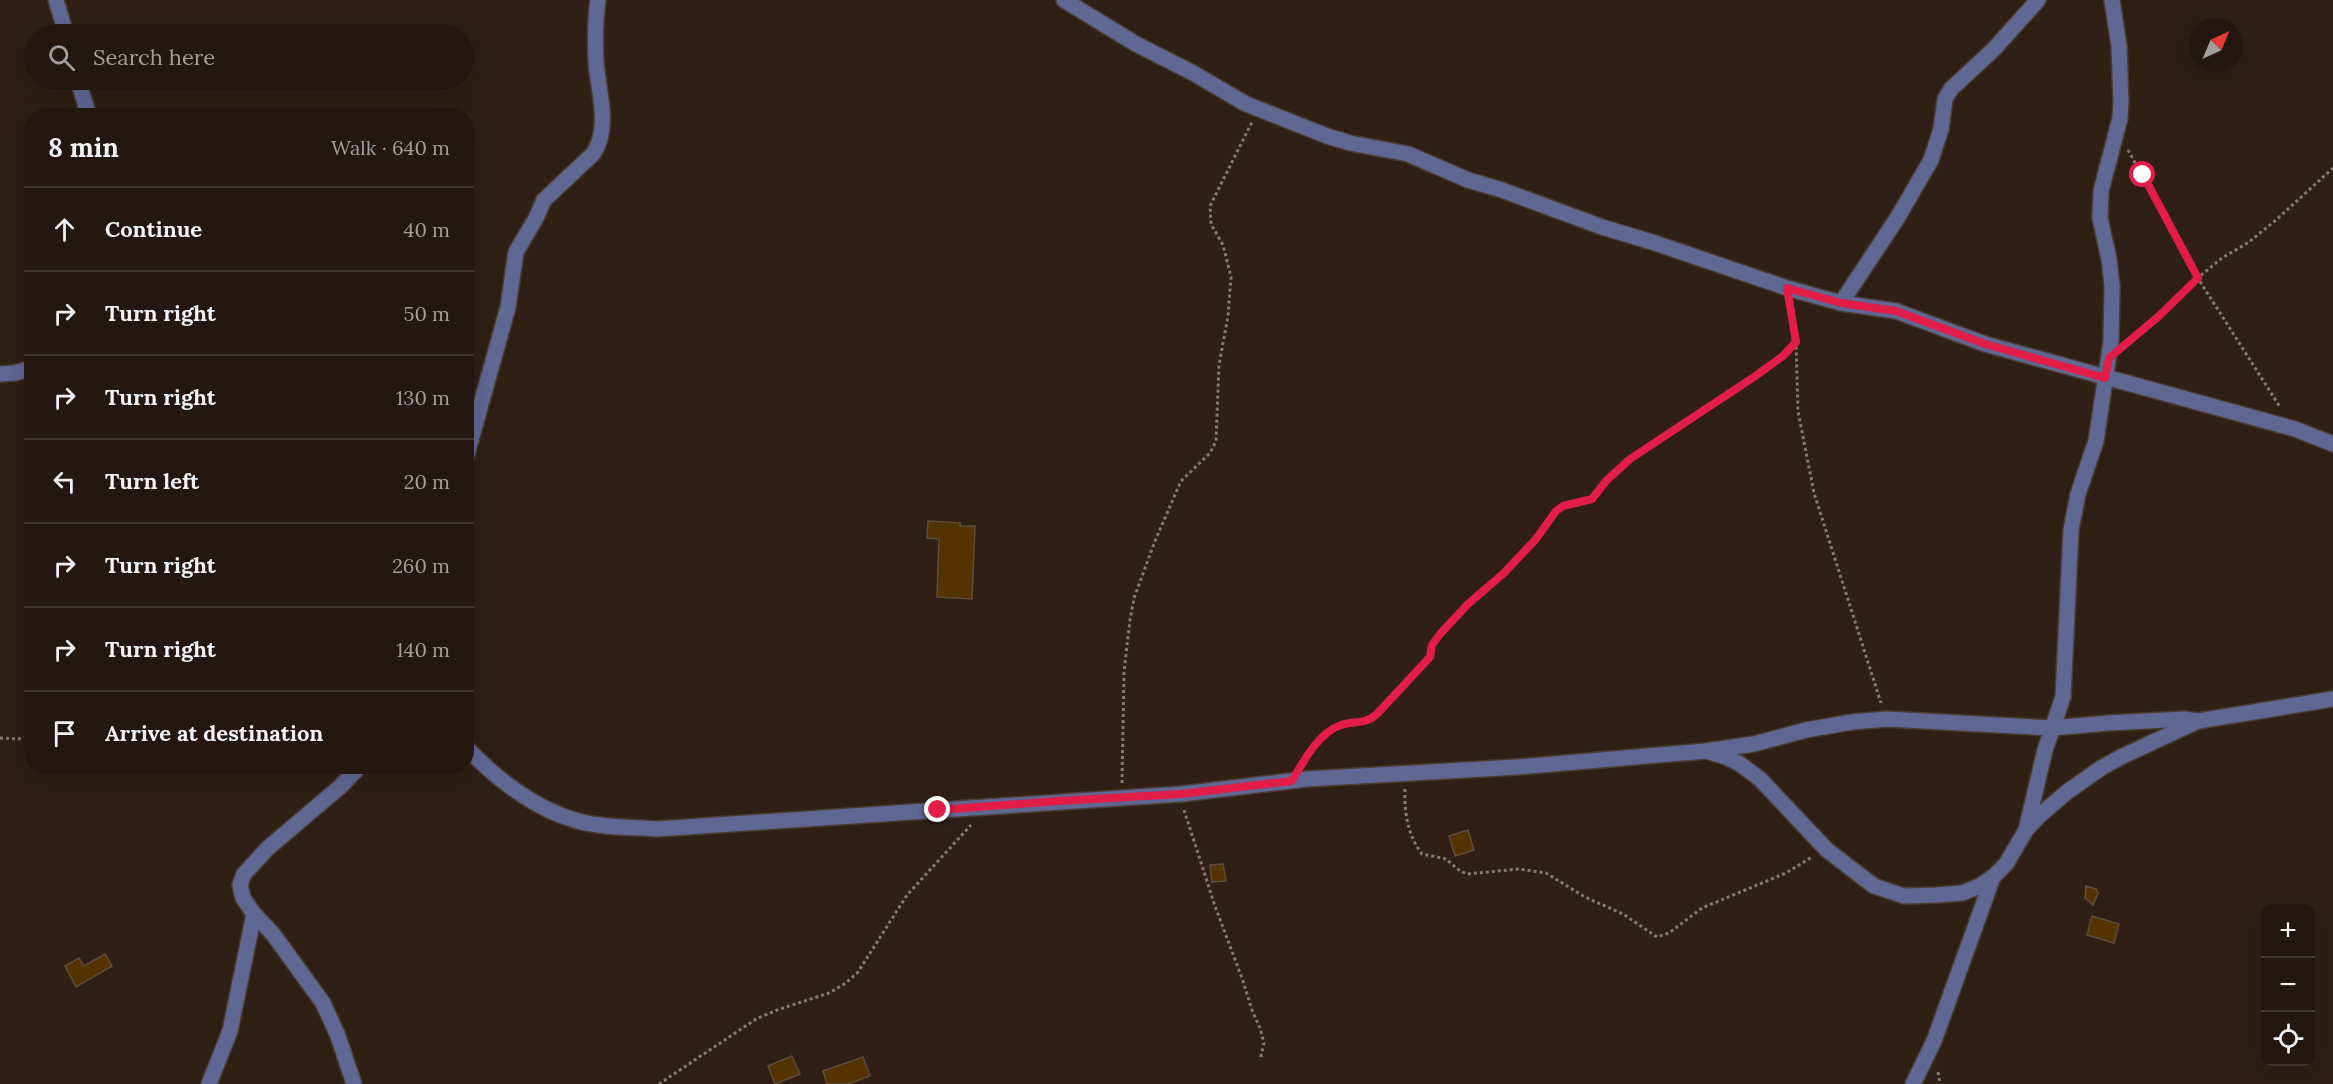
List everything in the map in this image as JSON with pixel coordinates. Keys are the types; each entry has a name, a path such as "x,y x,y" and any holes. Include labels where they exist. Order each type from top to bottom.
{"street":[{"path":"56,0 63,24"},
{"path":"474,429 508,307 516,252 544,200 593,154 598,146 603,124 595,30 598,0"},
{"path":"1064,0 1136,44 1259,110 1350,143 1408,154 1468,180 1787,288 1841,303 1896,311 1985,344 2295,429 2333,444"},
{"path":"1841,303 1898,217 1931,160 1941,129 1945,99 1951,89 1994,49 2038,0"},
{"path":"1706,751 1740,764 1760,779 1849,869 1874,886 1904,896 1962,893 1980,886 2006,864 2026,830 2052,728 2063,697 2072,530 2078,494 2096,441 2109,358 2113,316 2112,286 2100,207 2121,102 2120,46 2112,0"},
{"path":"81,90 87,108"},
{"path":"0,374 24,370"},
{"path":"474,754 523,795 557,814 600,826 657,829 1181,794 1292,781 1517,767 1706,751 1754,744 1806,730 1887,719 2052,728 2169,720 2198,721 2333,699"},
{"path":"2026,830 2067,792 2101,768 2198,721"},
{"path":"352,774 268,848 244,874 240,885 243,898 254,914 273,934 323,1003 338,1036 354,1084"},
{"path":"1914,1084 1934,1041 1993,877"},
{"path":"208,1084 230,1031 254,914"}],"path":[{"path":"1120,797 1123,768 1124,672 1134,598 1181,481 1210,453 1216,441 1219,365 1229,308 1231,277 1223,245 1211,224 1210,206 1259,110"},
{"path":"2116,134 2132,156 2198,278 2295,429"},
{"path":"2109,358 2159,316 2198,278 2276,220 2333,168"},
{"path":"1787,288 1796,342 1798,411 1814,494 1887,719"},
{"path":"1292,781 1311,751 1331,730 1347,723 1367,721 1376,715 1430,657 1432,645 1440,634 1468,604 1504,573 1536,539 1556,511 1563,506 1592,499 1606,481 1630,459 1754,377 1783,356 1796,342"},
{"path":"0,738 24,738"},
{"path":"1404,774 1406,816 1413,840 1422,854 1446,859 1460,872 1467,874 1519,869 1546,873 1585,897 1623,914 1657,937 1669,933 1702,908 1786,873 1826,848"},
{"path":"1181,794 1185,815 1204,876 1243,981 1251,1010 1260,1028 1263,1043 1260,1060"},
{"path":"659,1084 756,1019 829,993 846,983 858,972 907,895 985,807"}],"building":[{"path":"928,521 975,526 972,599 937,597 939,539 927,538"},
{"path":"1468,830 1474,850 1455,856 1449,836"},
{"path":"1223,864 1226,881 1212,882 1210,865"},
{"path":"2086,886 2096,889 2098,893 2093,905 2085,898"},
{"path":"2092,916 2119,924 2114,943 2087,935"},
{"path":"105,954 112,966 76,987 65,966 79,958 84,966"},
{"path":"792,1056 800,1074 775,1084 768,1066"},
{"path":"863,1057 870,1076 848,1084 827,1084 823,1071"}],"route":[{"path":"938,810 1181,794 1292,781 1311,751 1331,730 1347,723 1367,721 1376,715 1430,657 1432,645 1440,634 1536,539 1551,515 1563,506 1592,499 1606,481 1630,459 1707,410 1783,356 1796,342 1787,288 1841,303 1896,311 1985,344 2105,378 2109,358 2172,305 2198,278 2143,175"}]}
